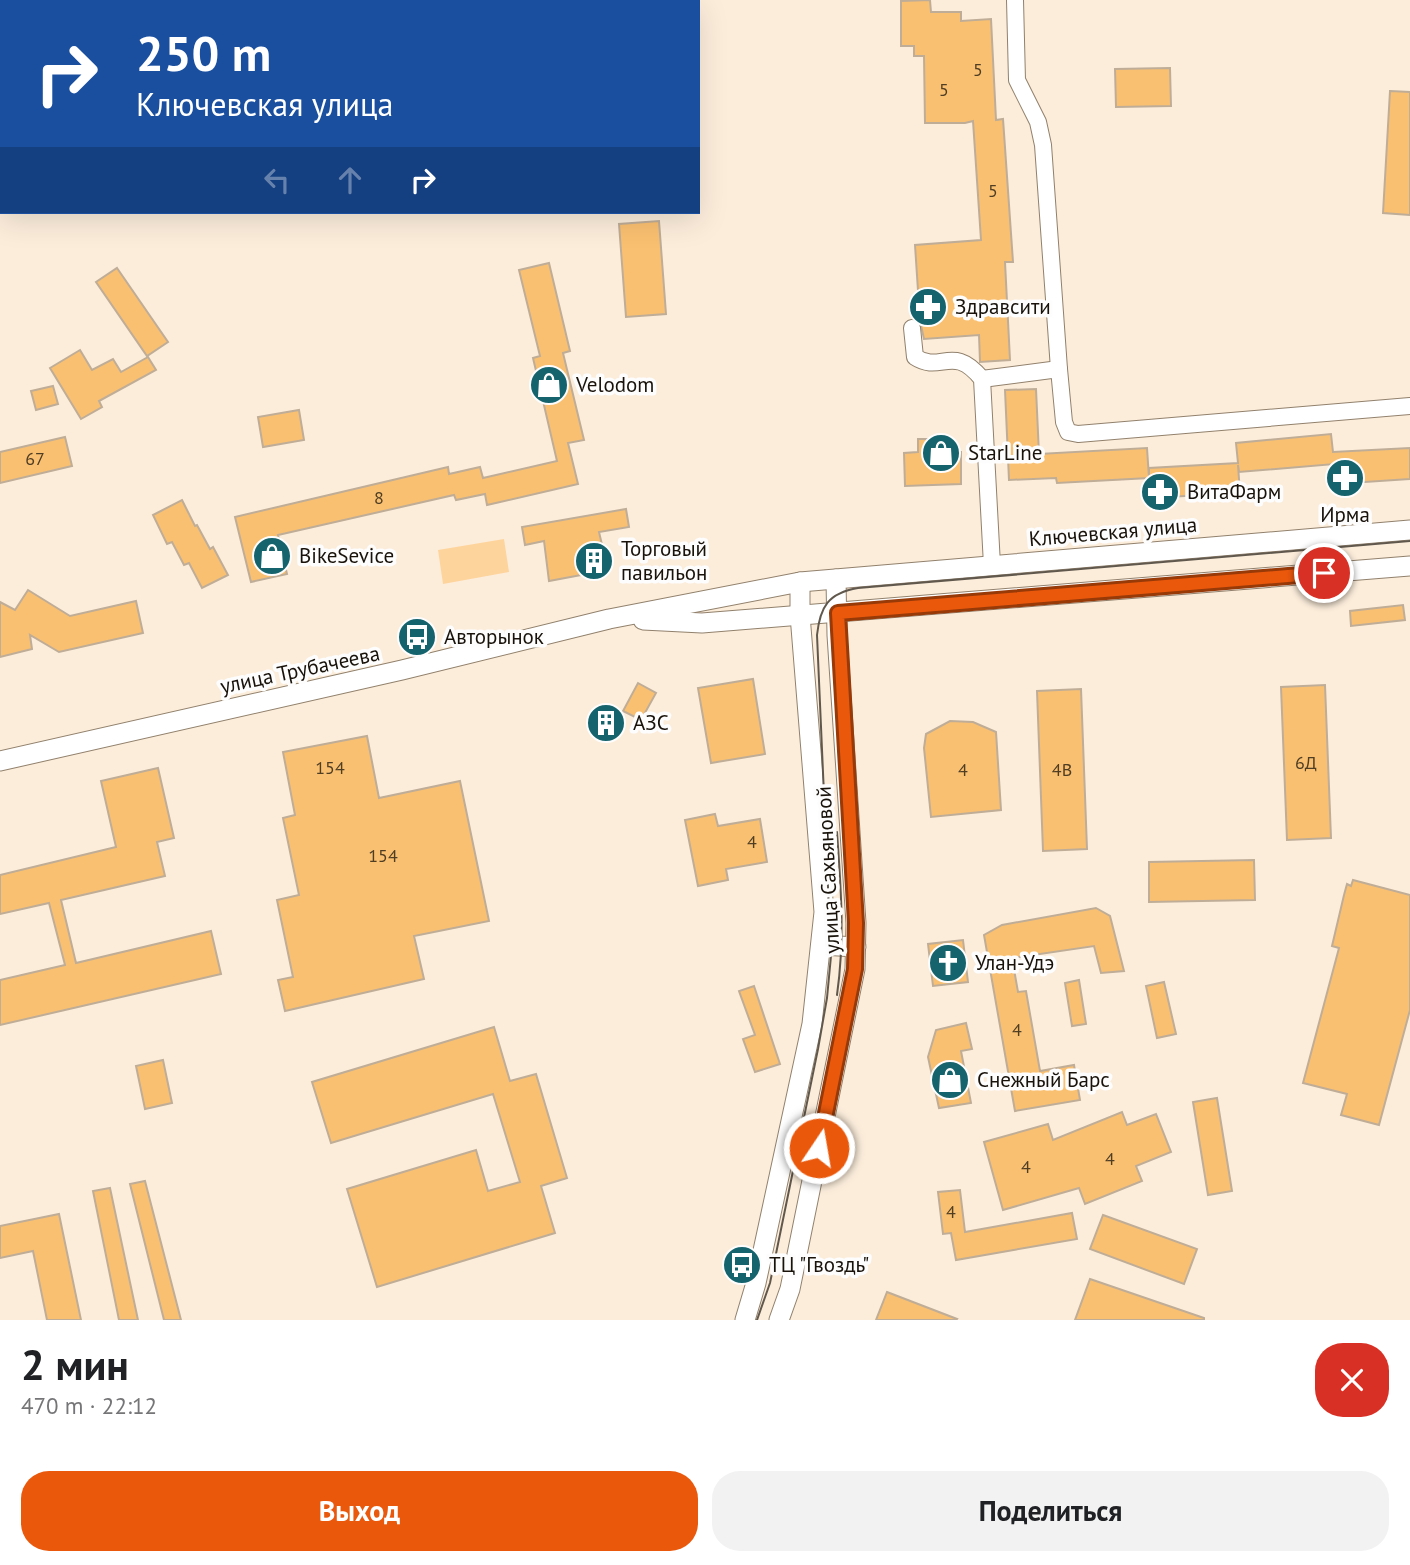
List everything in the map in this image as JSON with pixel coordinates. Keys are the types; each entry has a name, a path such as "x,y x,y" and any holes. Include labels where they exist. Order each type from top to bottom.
{"main road":[{"name":"Ключевская улица","path":"818,580 1410,530"},
{"path":"838,613 1410,566"},
{"name":"улица Сахьяновой","path":"779,1320 790,1289 855,969 838,613 818,580"},
{"name":"улица Сахьяновой","path":"745,1320 757,1283 812,1024 821,945 824,912 800,615 818,580"},
{"name":"улица Трубачеева","path":"0,761 402,670 609,619 818,580"},
{"name":"улица Трубачеева","path":"609,619 702,623 838,613"},
{"path":"821,945 856,947"}],"street":[{"path":"1015,0 1017,79 1038,122 1043,145 1059,369 1064,422 1068,432 1410,406"},
{"path":"912,328 915,358 921,362 962,360 972,366 982,379 992,565"},
{"path":"982,379 1059,369"}],"shaded area":[{"path":"504,539 509,572 443,584 438,550"}],"building":[{"path":"930,0 931,12 961,12 961,21 991,19 996,120 1003,119 1013,262 1005,262 1010,360 980,362 979,335 924,339 920,321 915,245 981,240 973,121 925,123 924,56 914,56 914,46 901,46 901,1"},
{"path":"1170,68 1171,106 1116,107 1115,69"},
{"path":"1390,91 1410,92 1410,215 1383,213"},
{"path":"659,221 666,314 626,317 619,224"},
{"path":"549,263 570,351 563,353 584,440 568,443 578,484 487,505 485,494 456,500 454,495 278,535 287,574 251,582 235,517 448,467 449,474 480,467 483,478 557,461 533,358 540,356 519,270"},
{"path":"117,268 168,342 147,356 96,282"},
{"path":"80,350 92,370 113,359 121,372 148,357 156,370 99,401 102,407 81,419 50,368"},
{"path":"53,386 58,404 36,410 31,391"},
{"path":"1036,389 1039,454 1147,448 1149,478 1057,483 1056,478 1009,480 1005,390"},
{"path":"299,410 304,440 263,447 258,417"},
{"path":"1331,434 1333,452 1410,448 1410,479 1335,484 1334,464 1239,472 1238,465 1240,493 1149,498 1149,468 1238,463 1236,443"},
{"path":"65,437 72,466 0,483 0,452"},
{"path":"918,439 945,439 946,453 961,452 961,484 905,486 904,453 918,452"},
{"path":"182,500 195,526 197,525 210,549 213,547 228,575 202,588 189,563 184,565 172,542 167,544 153,515"},
{"path":"626,509 629,527 599,532 608,570 549,581 544,541 525,545 522,527"},
{"path":"28,590 70,616 136,601 143,633 59,652 30,635 32,649 0,657 0,602 15,610"},
{"path":"1403,605 1405,620 1351,626 1350,611"},
{"path":"753,679 765,754 711,763 698,688"},
{"path":"638,683 656,693 641,720 623,711"},
{"path":"1325,685 1331,838 1287,840 1281,687"},
{"path":"1081,689 1087,849 1043,851 1037,691"},
{"name":"АЗС","path":"598,708 623,722 615,738 590,724"},
{"path":"950,721 973,722 996,732 1001,810 931,817 924,748 926,734"},
{"path":"367,736 379,798 460,781 489,921 414,936 424,979 285,1011 278,980 293,977 277,900 299,895 283,818 295,815 283,752"},
{"path":"158,768 174,838 157,842 165,876 61,900 76,963 211,931 221,974 0,1025 0,980 65,965 49,903 0,914 0,875 116,847 101,781"},
{"path":"715,814 718,826 760,819 767,862 726,869 728,880 698,886 685,820"},
{"path":"1254,860 1255,900 1149,902 1149,862"},
{"path":"1353,880 1410,895 1410,1010 1379,1125 1341,1115 1347,1094 1303,1083 1339,948 1332,946 1344,895 1347,884 1351,886"},
{"path":"1096,908 1110,916 1124,971 1101,973 1094,946 1012,958 1018,992 1026,991 1040,1071 1074,1065 1080,1100 1015,1111 984,935 1002,925"},
{"name":"Улан-Удэ","path":"963,940 968,982 933,986 928,944"},
{"path":"1079,980 1086,1024 1072,1026 1065,983"},
{"path":"1164,982 1176,1034 1157,1038 1146,986"},
{"path":"754,986 780,1064 755,1072 743,1039 755,1035 739,991"},
{"name":"Снежный Барс","path":"966,1023 972,1049 961,1051 971,1103 939,1108 928,1057 936,1030"},
{"path":"494,1027 510,1081 536,1074 567,1178 541,1186 555,1233 377,1287 347,1189 476,1150 488,1191 520,1182 493,1094 331,1143 312,1082"},
{"path":"163,1060 172,1103 145,1109 136,1066"},
{"path":"1217,1098 1232,1191 1208,1195 1193,1102"},
{"path":"1122,1112 1127,1125 1156,1114 1171,1152 1136,1166 1142,1181 1085,1204 1079,1188 1003,1210 984,1142 1048,1124 1053,1140"},
{"path":"145,1181 181,1320 164,1320 130,1184"},
{"path":"110,1188 138,1320 119,1320 93,1191"},
{"path":"960,1190 965,1232 1072,1213 1077,1239 956,1260 951,1233 943,1234 938,1192"},
{"path":"59,1214 81,1320 47,1320 33,1251 0,1258 0,1226"},
{"path":"1103,1215 1197,1249 1184,1284 1090,1249"},
{"path":"1090,1279 1204,1318 1204,1320 1075,1320"},
{"path":"887,1292 957,1319 876,1320"}],"tram line":[{"path":"757,1320 770,1283 827,998 831,956 817,635 820,617 827,603 839,594 858,588 1410,541"},
{"path":"837,832 842,933 837,995"}],"place":[{"name":"Здравсити","path":"928,307"},
{"name":"Velodom","path":"549,385"},
{"name":"StarLine","path":"941,453"},
{"name":"Ирма","path":"1345,478"},
{"name":"ВитаФарм","path":"1160,492"},
{"name":"BikeSevice","path":"272,556"},
{"name":"Торговый павильон","path":"594,561"},
{"name":"Авторынок","path":"417,637"},
{"name":"АЗС","path":"606,723"},
{"name":"Улан-Удэ","path":"948,963"},
{"name":"Снежный Барс","path":"950,1080"},
{"name":"ТЦ \"Гвоздь\"","path":"742,1265"}],"route":[{"path":"819,1148 855,969 856,923 837,635 838,613 1324,573"}]}
